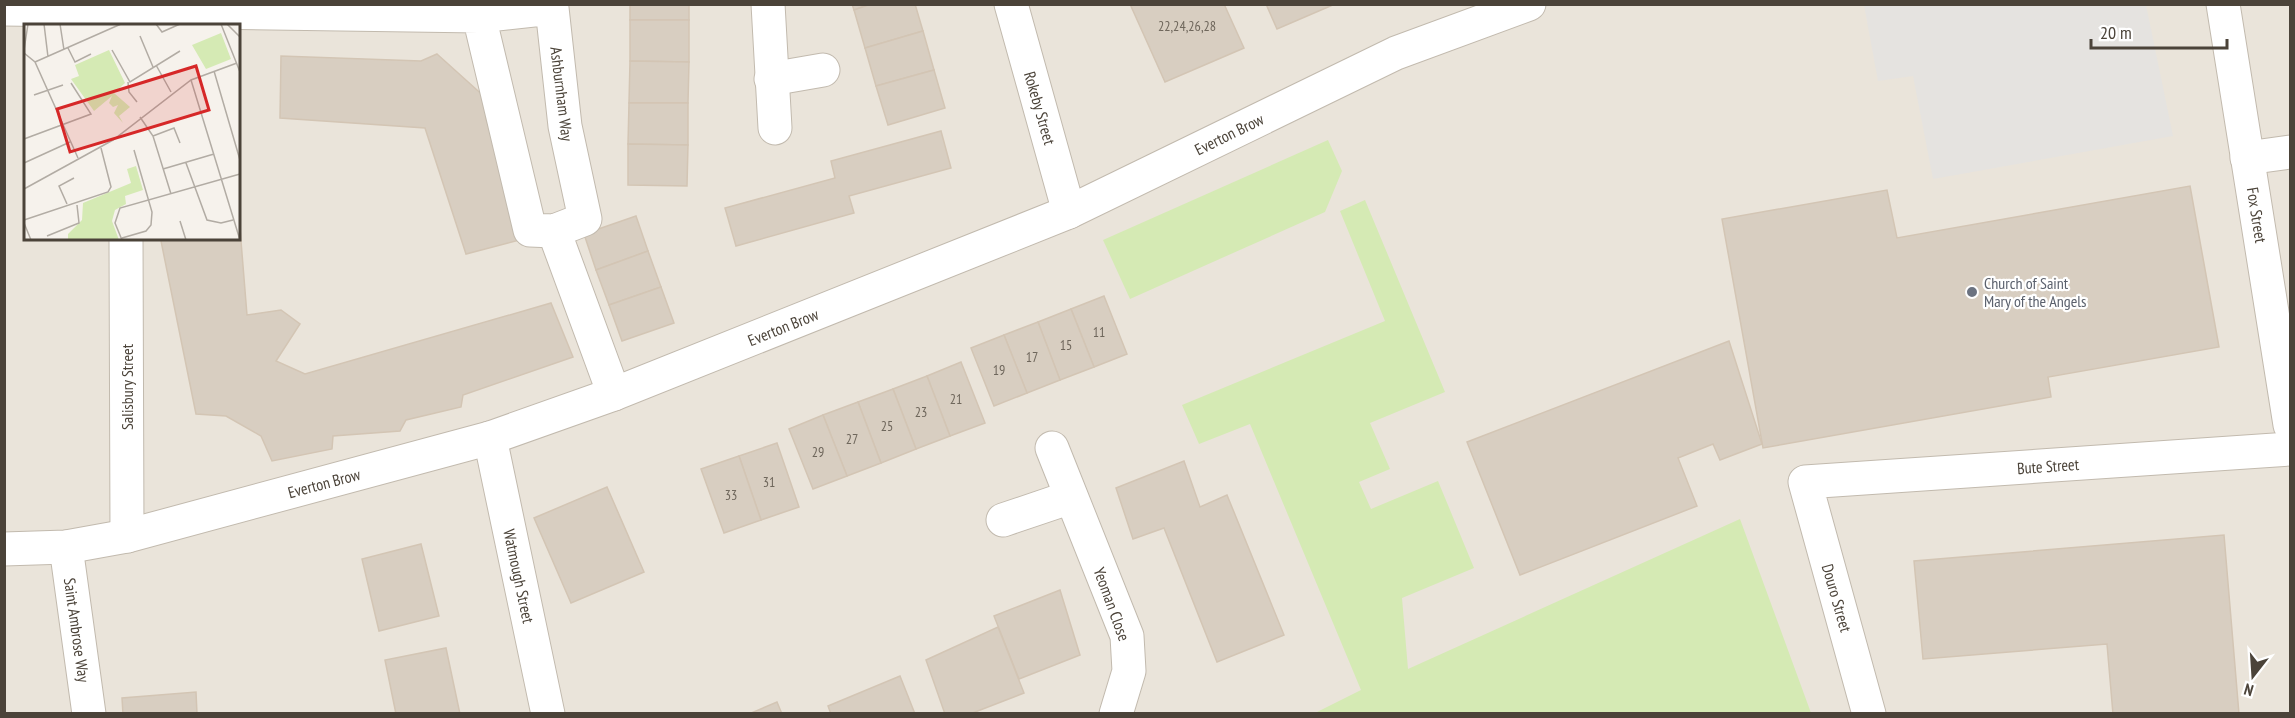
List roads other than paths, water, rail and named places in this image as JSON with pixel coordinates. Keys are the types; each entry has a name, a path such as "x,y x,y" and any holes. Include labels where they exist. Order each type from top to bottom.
{"street":[{"path":"768,4 775,128"},
{"name":"Rokeby Street","path":"1011,4 1069,212"},
{"name":"Everton Brow","path":"4,549 66,547 128,536 489,438 614,394 1069,212 1396,53 1529,4"},
{"name":"Fox Street","path":"2223,4 2290,425"},
{"name":"Ashburnham Way","path":"125,14 479,16 552,8 565,126 585,219 554,231"},
{"path":"4,9 125,14"},
{"path":"479,16 530,230 554,231 614,394"},
{"path":"771,79 823,70"},
{"path":"2247,158 2290,152"},
{"name":"Salisbury Street","path":"126,240 128,536"},
{"name":"Watmough Street","path":"489,438 548,714"},
{"name":"Yeoman Close","path":"1052,448 1127,636 1129,671 1116,714"},
{"name":"Bute Street","path":"1805,482 2290,449"},
{"name":"Douro Street","path":"1805,482 1869,714"},
{"path":"1003,520 1071,497"},
{"name":"Saint Ambrose Way","path":"66,547 89,714"}],"place":[{"name":"Church of Saint Mary of the Angels","path":"1972,292"}]}
